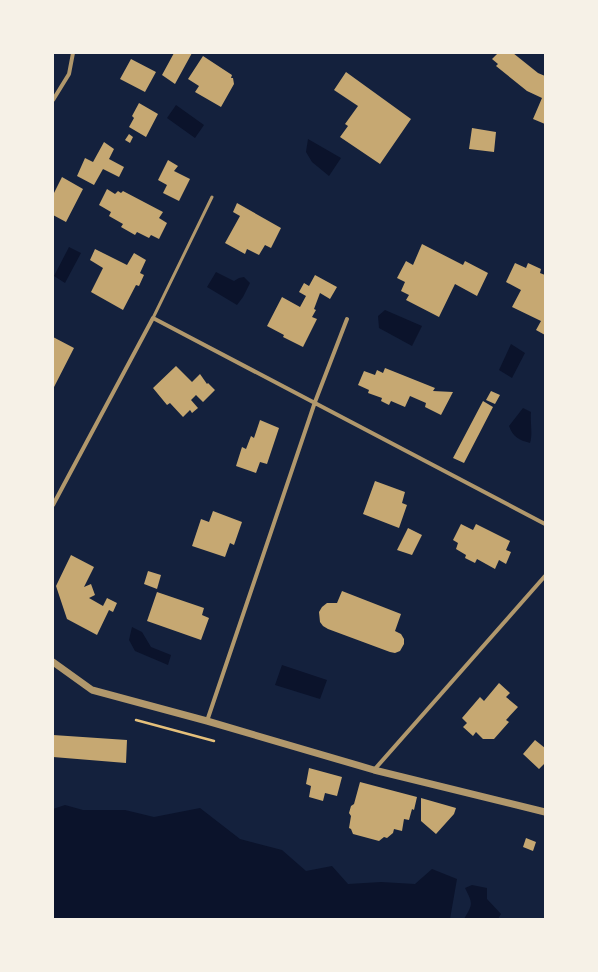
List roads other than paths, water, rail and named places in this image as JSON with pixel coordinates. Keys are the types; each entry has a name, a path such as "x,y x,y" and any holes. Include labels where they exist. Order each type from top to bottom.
{"street":[{"path":"53,100 69,74 73,53"},
{"path":"53,504 153,318 316,402 545,524"},
{"path":"207,720 316,402 347,319"},
{"path":"374,770 545,576"},
{"path":"53,662 92,690 207,720 374,770 545,812"}],"lane":[{"path":"153,318 212,197"}],"water":[{"path":"176,105 204,125 195,138 167,118"},
{"path":"308,139 341,158 329,176 312,162 306,152"},
{"path":"69,247 81,253 65,283 54,276"},
{"path":"216,272 234,281 244,277 250,283 237,305 207,287"},
{"path":"385,310 422,326 412,346 379,328 378,316"},
{"path":"511,344 525,353 512,378 499,370"},
{"path":"523,408 531,412 530,443 517,438 512,433 509,426"},
{"path":"132,627 142,632 151,647 171,655 168,665 135,651 129,640"},
{"path":"282,665 327,680 320,699 275,685"},
{"path":"65,805 83,810 125,810 154,817 200,808 240,839 282,850 306,871 332,866 348,884 381,882 415,884 432,869 457,879 450,919 53,919 53,809"},
{"path":"472,885 487,888 487,899 501,914 498,919 464,919 471,904 465,888"}]}
